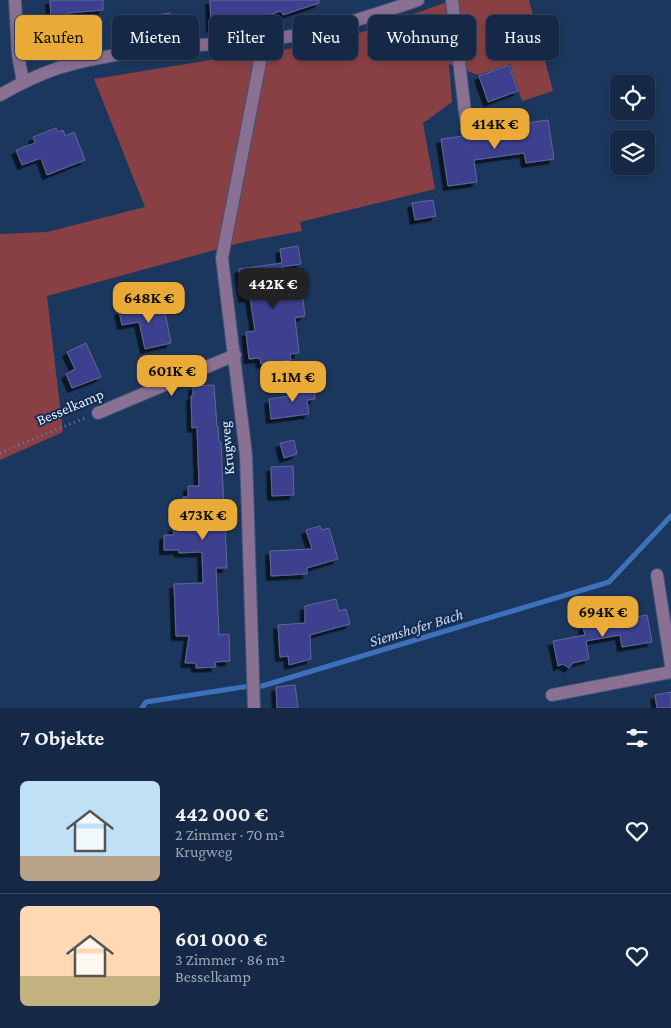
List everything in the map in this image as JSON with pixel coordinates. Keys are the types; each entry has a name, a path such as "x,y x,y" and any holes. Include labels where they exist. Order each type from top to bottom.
{"street":[{"path":"15,0 18,55 23,82"},
{"path":"283,37 334,27 418,0"},
{"path":"452,0 466,121"},
{"path":"0,95 23,82 59,68 99,59 209,45"},
{"name":"Krugweg","path":"254,708 246,455 222,258 260,60"},
{"name":"Besselkamp","path":"98,412 235,356"},
{"path":"657,575 671,665"},
{"path":"552,695 671,672"}],"path":[{"name":"Besselkamp","path":"0,454 98,412"}],"shaded area":[{"path":"453,0 529,0 533,15 486,15 486,60 545,60 553,91 522,101 510,64 478,75 449,64 452,102 423,123 435,189 300,222 302,231 244,242 47,296 63,432 0,460 0,234 47,232 145,207 94,79 211,60 283,60 283,50 293,48 293,60 358,60 358,34 368,30 368,60 476,60 476,15 410,15"}],"building":[{"path":"50,0 103,0 103,10 68,13 68,15 51,15"},
{"path":"210,0 319,0 319,3 283,15 281,11 267,15 211,15"},
{"path":"509,65 518,91 488,102 479,76"},
{"path":"548,120 554,159 526,163 524,153 474,160 477,182 448,186 441,139 471,135 471,138 521,130 520,124"},
{"path":"56,128 58,132 63,130 65,136 74,132 85,160 47,175 41,158 22,165 16,150 35,143 33,137"},
{"path":"433,200 436,216 415,220 412,203"},
{"path":"298,246 301,264 282,267 286,293 302,291 305,316 295,318 299,353 290,354 291,360 261,364 260,358 249,359 246,332 255,331 250,297 243,298 239,269 282,263 280,249"},
{"path":"163,302 171,343 145,349 139,322 122,325 119,311"},
{"path":"86,343 101,377 72,388 66,374 75,369 67,352"},
{"path":"313,383 315,399 307,400 309,414 271,419 269,399 297,395 296,385"},
{"path":"214,385 217,427 219,442 221,442 224,509 234,509 235,525 225,525 227,568 216,568 219,635 229,634 230,661 215,662 216,667 196,668 196,663 185,663 189,636 176,636 174,584 203,583 202,552 179,553 179,550 164,550 164,535 174,535 173,527 184,527 183,497 188,497 188,486 199,486 197,427 192,428 191,396 193,396 193,386"},
{"path":"294,440 297,454 284,458 280,443"},
{"path":"293,466 294,495 272,496 271,467"},
{"path":"320,526 322,530 329,528 338,559 307,568 307,574 271,576 270,551 312,549 306,530"},
{"path":"336,599 339,611 346,609 350,624 310,635 311,659 289,665 288,656 280,657 278,625 305,623 305,606"},
{"path":"647,615 652,642 622,647 620,635 586,641 589,659 573,663 569,668 563,664 558,666 553,641 585,635 583,626"},
{"path":"295,685 298,708 277,708 276,687"},
{"path":"671,692 671,708 657,708 655,695"}],"waterway":[{"name":"Siemshofer Bach","path":"142,708 146,702 243,687 262,686 609,582 671,516"}]}
